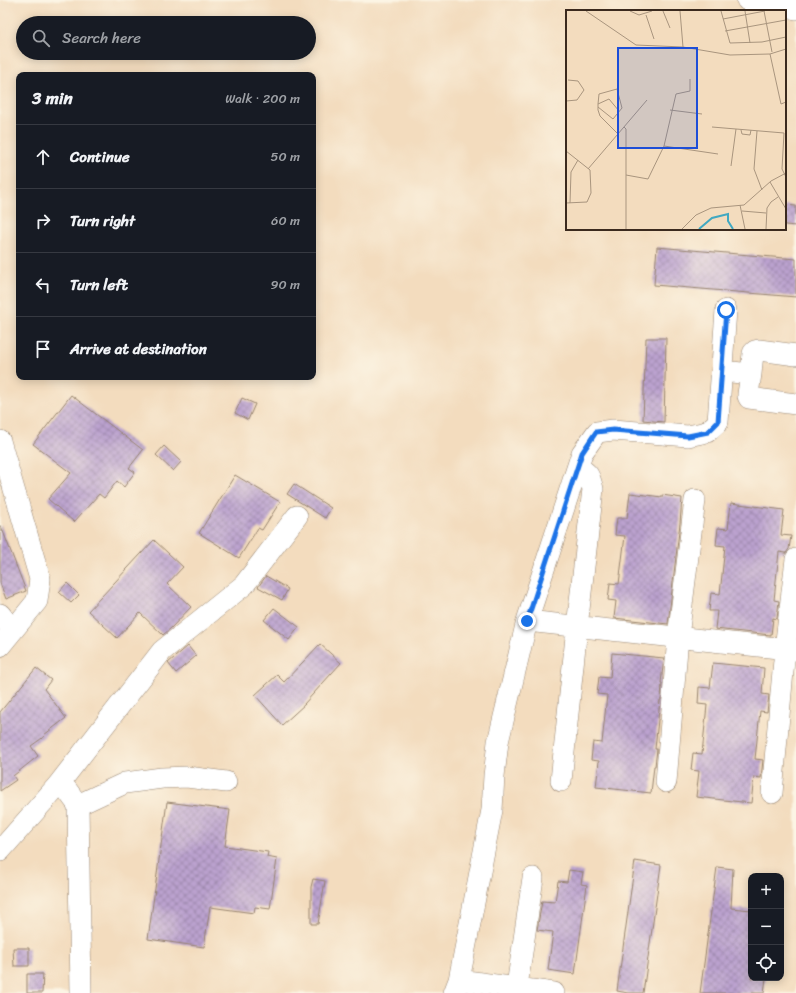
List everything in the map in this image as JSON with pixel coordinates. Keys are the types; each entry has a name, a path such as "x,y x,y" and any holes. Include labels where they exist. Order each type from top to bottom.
{"street":[{"path":"747,0 796,9"},
{"path":"554,993 456,987 492,810 498,742 527,621 582,453 596,432 613,430 688,436 708,432 718,422 726,310"},
{"path":"796,355 759,350 755,351 753,353 748,394 749,398 796,404"},
{"path":"722,371 751,374"},
{"path":"0,441 40,579 37,601 0,646"},
{"path":"562,781 577,627 593,489 589,476 584,470 578,467"},
{"path":"666,782 678,637 695,500"},
{"path":"0,851 58,785 162,651 244,585 297,516"},
{"path":"772,793 790,649 796,559"},
{"path":"0,614 13,630"},
{"path":"527,621 790,649"},
{"path":"78,805 125,783 168,778 187,778 226,782"},
{"path":"58,785 67,790 78,805 81,993"},
{"path":"517,990 533,878"}],"building":[{"path":"786,205 796,206 796,226 786,225"},
{"path":"657,247 796,259 796,297 654,285"},
{"path":"646,338 666,338 664,422 643,420"},
{"path":"71,395 143,450 129,468 135,472 124,487 117,481 104,498 99,494 74,522 48,499 71,473 33,444"},
{"path":"242,398 255,404 248,420 235,413"},
{"path":"164,446 181,462 173,471 156,455"},
{"path":"235,475 280,502 262,530 258,528 239,558 199,533"},
{"path":"294,484 331,508 325,518 287,494"},
{"path":"630,493 682,498 668,624 614,618 616,601 608,600 610,583 619,584 625,536 615,535 617,518 627,518"},
{"path":"731,503 784,510 781,535 791,536 789,549 786,553 779,552 774,600 779,601 777,619 773,618 771,635 715,629 717,611 709,611 711,593 720,594 725,546 716,545 718,528 728,529"},
{"path":"0,526 26,591 6,599 0,583"},
{"path":"154,540 183,567 167,584 191,607 163,635 140,613 117,638 88,611"},
{"path":"266,576 288,589 282,600 258,587"},
{"path":"67,583 79,595 71,603 59,592"},
{"path":"274,608 299,627 289,640 264,620"},
{"path":"320,644 341,663 305,704 282,725 255,695 277,675 284,682"},
{"path":"188,646 196,656 176,673 168,663"},
{"path":"612,653 664,658 655,749 657,749 651,793 596,787 599,761 591,760 593,742 602,743 607,695 597,694 599,677 610,678"},
{"path":"713,663 764,668 762,694 769,695 767,712 760,711 755,759 763,760 761,778 754,777 751,803 696,797 699,771 691,770 693,753 702,754 707,705 698,704 699,687 710,688"},
{"path":"36,668 51,680 44,689 66,718 31,746 38,756 13,776 16,780 0,791 0,712"},
{"path":"167,802 230,810 225,846 268,852 267,857 277,859 270,909 255,907 254,913 210,907 204,947 148,939"},
{"path":"635,861 661,865 643,993 617,991"},
{"path":"717,867 733,869 731,908 748,910 748,981 766,981 764,993 700,993"},
{"path":"569,870 583,872 581,884 587,885 575,974 548,970 553,932 537,930 542,901 555,902 558,881 567,882"},
{"path":"313,879 325,881 318,924 311,924 311,887"},
{"path":"13,948 29,948 29,966 14,966"},
{"path":"27,974 43,974 42,993 27,993"}],"route":[{"path":"527,621 582,453 596,432 613,430 688,436 708,432 718,422 726,310"}]}
